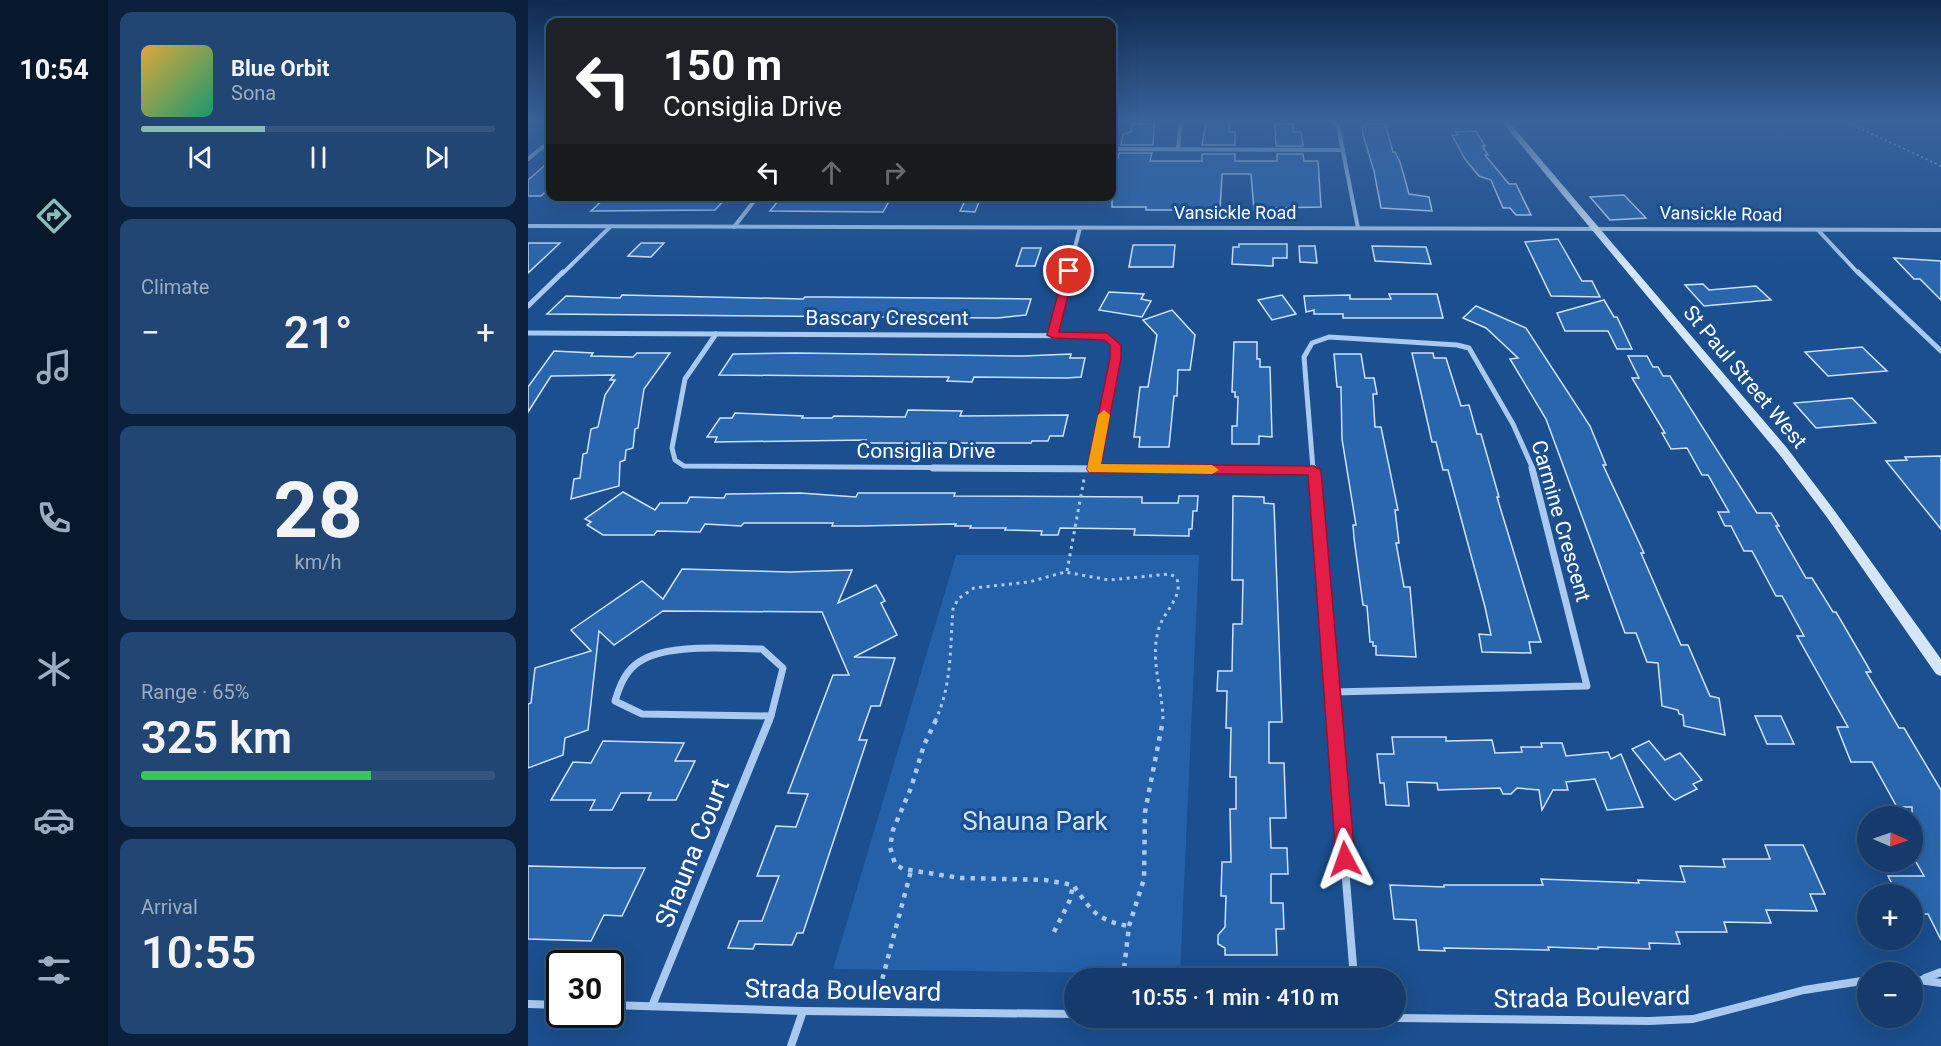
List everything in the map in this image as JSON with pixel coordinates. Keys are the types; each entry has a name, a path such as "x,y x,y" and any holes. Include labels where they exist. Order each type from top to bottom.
{"main road":[{"name":"St Paul Street West","path":"1544,170 1783,451 1941,670"}],"street":[{"path":"1347,170 1358,228"},
{"path":"734,227 754,201"},
{"name":"Vansickle Road","path":"528,226 1941,230"},
{"path":"528,306 610,227"},
{"path":"1053,335 1080,228"},
{"path":"1818,230 1875,290 1941,351"},
{"name":"Bascary Crescent","path":"528,333 1107,336 1115,345 1116,358 1094,469"},
{"name":"Consiglia Drive","path":"716,334 685,379 672,448 675,459 684,466 1314,470"},
{"name":"Carmine Crescent","path":"1333,692 1587,686 1532,466 1513,423 1468,348 1457,345 1329,337 1315,340 1306,348 1304,357 1333,692 1353,968"},
{"name":"Shauna Court","path":"652,1006 771,716 783,668 762,649 664,652 638,662 621,681 615,701 642,714 771,716"},
{"path":"1924,979 1941,972"},
{"path":"1924,979 1941,983"},
{"name":"Strada Boulevard","path":"1406,1018 1637,1021 1693,1019 1804,990 1857,982"},
{"path":"528,1004 546,1005"},
{"name":"Strada Boulevard","path":"624,1005 803,1011 1064,1014"},
{"path":"791,1046 803,1011"}],"path":[{"path":"1067,571 1085,468"},
{"path":"1124,968 1129,926 1144,879 1145,812 1163,726 1163,710 1156,677 1156,648 1159,627 1176,597 1179,583 1176,577 1169,574 1102,580 1067,571 1030,582 973,588 956,599 943,705 924,745 911,788 893,830 890,847 895,864 911,871 960,878 1045,880 1073,885 1089,908 1108,923 1129,926"},
{"path":"874,1012 911,871"},
{"path":"1054,932 1070,900 1073,885"}],"green space":[{"name":"Shauna Park","path":"956,555 1199,555 1180,968 1064,968 1064,972 833,969"}],"building":[{"path":"540,170 546,170 546,192 541,196 528,196 528,180"},
{"path":"1116,170 1319,170 1321,207 1254,210 1251,174 1222,174 1220,210 1146,210 1146,207 1112,207 1112,201 1116,201"},
{"path":"1402,170 1409,194 1429,197 1432,211 1381,208 1374,171"},
{"path":"1474,170 1497,170 1509,184 1516,184 1531,215 1516,215 1510,208 1503,208 1491,180 1479,176"},
{"path":"1624,195 1646,218 1610,220 1590,197"},
{"path":"602,201 723,201 715,210 591,211"},
{"path":"778,201 889,201 883,212 770,211"},
{"path":"965,201 979,201 975,212 960,211"},
{"path":"1558,239 1582,281 1592,281 1600,297 1551,296 1525,242"},
{"path":"528,243 560,243 528,273"},
{"path":"641,243 664,243 651,257 628,256"},
{"path":"1239,244 1287,244 1287,258 1273,258 1273,266 1232,264 1233,247 1239,247"},
{"path":"1133,245 1175,245 1173,267 1129,267"},
{"path":"1299,246 1315,246 1317,263 1300,262"},
{"path":"1372,246 1426,247 1431,264 1375,261"},
{"path":"1022,248 1041,248 1035,266 1016,266"},
{"path":"1894,258 1941,261 1941,300 1920,279 1914,279"},
{"path":"1703,284 1709,290 1756,286 1771,300 1704,306 1685,285"},
{"path":"1109,292 1144,294 1141,299 1151,301 1142,317 1099,310"},
{"path":"1389,294 1437,294 1443,318 1343,318 1343,314 1314,314 1314,310 1306,312 1304,296 1350,295 1350,299 1391,299"},
{"path":"622,295 803,299 805,297 824,297 1031,299 1026,315 998,318 547,314 566,296 620,298"},
{"path":"1282,295 1296,314 1272,320 1258,300"},
{"path":"1604,300 1614,317 1617,317 1632,349 1617,349 1608,331 1565,331 1557,313"},
{"path":"1476,306 1526,328 1590,426 1606,465 1603,465 1644,553 1641,553 1681,645 1688,645 1710,696 1719,698 1725,735 1684,726 1683,715 1679,714 1678,710 1662,706 1658,663 1647,662 1636,633 1625,633 1546,419 1510,359 1518,358 1486,328 1463,318"},
{"path":"1172,310 1195,335 1190,370 1178,370 1177,396 1174,396 1169,447 1139,447 1140,437 1134,437 1140,387 1148,387 1157,335 1143,320"},
{"path":"1234,342 1257,342 1257,359 1260,359 1260,367 1270,367 1272,437 1259,436 1259,444 1232,444 1232,426 1237,426 1238,397 1235,397 1235,392 1232,392"},
{"path":"1862,347 1887,371 1828,376 1805,352"},
{"path":"554,351 593,353 591,356 633,357 637,353 670,353 644,389 633,448 626,450 625,460 620,462 619,486 571,499 574,479 580,478 583,454 587,453 591,429 598,427 605,395 615,380 610,380 614,375 551,376 528,412 528,387"},
{"path":"1412,353 1433,353 1434,358 1446,358 1461,406 1469,405 1477,434 1481,434 1499,497 1497,497 1541,642 1529,642 1531,653 1482,652 1479,634 1491,635 1485,607 1448,470 1443,470 1436,442 1432,442"},
{"path":"733,354 1023,356 1071,354 1070,358 1085,358 1081,377 1066,378 974,377 972,382 947,381 949,377 719,375"},
{"path":"1334,354 1361,354 1365,378 1374,378 1377,394 1373,394 1375,427 1381,427 1398,510 1395,510 1399,543 1396,543 1404,587 1410,587 1416,657 1376,655 1376,646 1370,642 1367,606 1363,605 1354,538 1353,525 1356,525 1342,439 1341,387 1337,387"},
{"path":"1628,356 1647,356 1653,367 1658,367 1663,376 1670,376 1757,513 1771,513 1806,578 1812,578 1833,612 1836,612 1871,672 1866,672 1899,728 1904,728 1941,790 1941,940 1928,914 1923,914 1923,884 1892,884 1888,876 1924,876 1922,872 1923,806 1896,806 1872,762 1851,762 1837,727 1848,727 1797,636 1804,636 1782,596 1776,596 1752,551 1744,551 1731,526 1725,526 1718,512 1729,512 1708,475 1702,475 1687,448 1671,449 1662,433 1665,433 1632,378 1639,378"},
{"path":"1852,398 1876,423 1816,428 1794,403"},
{"path":"908,410 962,411 960,416 1068,415 1063,436 1050,436 1048,441 1032,441 1031,443 865,443 866,440 715,442 717,437 707,437 720,418 732,418 735,413 803,416 802,418 905,417"},
{"path":"1941,456 1941,529 1886,461 1907,460 1905,457"},
{"path":"623,492 655,510 660,503 687,503 690,497 724,498 726,494 800,493 856,497 858,493 955,493 954,496 1142,497 1142,503 1178,503 1179,496 1198,496 1197,511 1193,511 1192,529 1189,529 1189,536 1134,535 1135,529 1060,528 1058,535 1041,535 1042,531 970,528 971,526 955,526 956,524 832,526 833,523 744,523 741,526 705,524 700,532 657,531 654,535 603,535 587,525 591,522 585,519"},
{"path":"1233,496 1264,497 1264,503 1274,504 1282,722 1269,722 1269,763 1284,763 1286,818 1270,818 1271,848 1287,848 1288,874 1271,874 1271,903 1283,903 1284,929 1276,929 1277,955 1225,955 1225,948 1218,944 1218,935 1225,927 1226,896 1221,896 1222,862 1231,862 1230,809 1236,809 1236,777 1230,777 1231,728 1226,728 1227,691 1217,691 1218,671 1232,671 1233,624 1242,624 1243,580 1232,580"},
{"path":"682,569 790,572 852,570 838,603 876,585 885,601 881,603 897,635 854,657 895,658 880,706 871,706 859,740 867,740 803,933 797,933 792,945 755,944 753,949 728,948 739,921 762,921 779,876 757,876 776,826 796,827 808,794 788,793 833,675 849,675 822,612 663,611 614,645 599,631 588,730 565,738 563,755 528,768 528,704 531,703 535,668 591,651 571,630 642,581 663,599"},
{"path":"1755,716 1781,716 1794,744 1767,744"},
{"path":"1392,737 1446,737 1446,741 1492,740 1495,753 1522,752 1521,747 1542,747 1541,743 1562,743 1566,756 1608,752 1611,759 1621,754 1643,807 1607,810 1595,779 1566,782 1568,790 1553,790 1542,810 1539,790 1517,788 1511,794 1503,794 1500,788 1438,790 1437,783 1407,782 1409,806 1386,805 1384,783 1380,783 1377,754 1394,754"},
{"path":"603,741 684,743 675,761 695,761 676,800 648,800 651,793 621,793 612,810 590,810 595,800 551,800 573,762 591,763"},
{"path":"1649,741 1665,760 1680,753 1702,780 1693,784 1697,789 1675,800 1670,796 1632,749"},
{"path":"1765,845 1803,845 1825,894 1810,894 1817,911 1766,910 1771,923 1724,922 1727,932 1676,932 1680,944 1649,943 1650,949 1548,947 1549,950 1444,948 1445,951 1419,950 1416,920 1394,919 1390,885 1444,887 1444,885 1543,885 1541,879 1639,883 1638,880 1685,882 1680,866 1725,867 1723,859 1770,859"},
{"path":"528,866 645,868 622,916 604,915 591,941 528,939"}],"slow traffic":[{"path":"1104,415 1094,469 1212,470"}],"route":[{"path":"1069,271 1053,335 1107,336 1115,345 1116,358 1094,469 1314,470 1345,859"}]}
